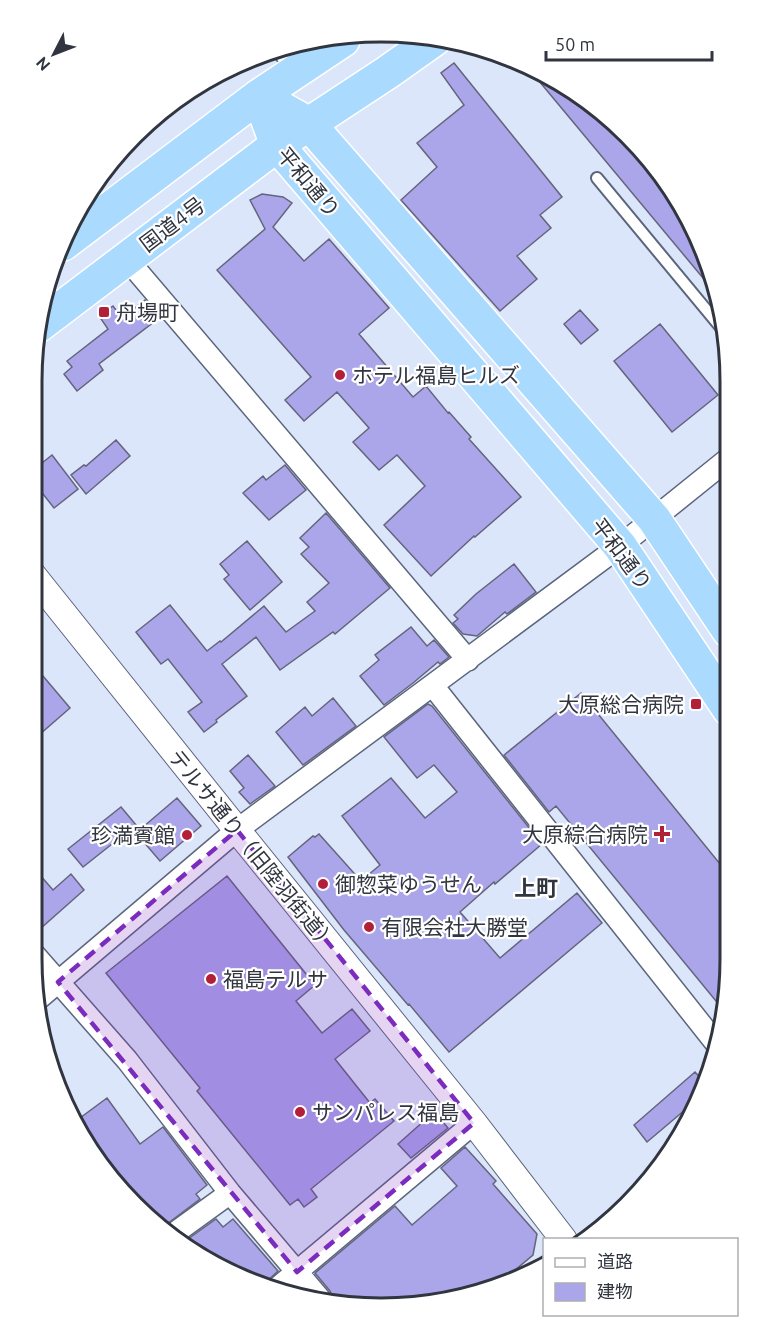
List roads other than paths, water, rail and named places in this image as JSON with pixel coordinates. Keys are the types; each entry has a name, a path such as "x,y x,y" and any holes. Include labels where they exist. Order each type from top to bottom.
{"highway":[{"name":"国道4号","path":"48,318 277,145 426,45"},
{"path":"85,216 259,96 290,59 322,48"},
{"name":"平和通り","path":"259,96 309,124 654,519 720,618"},
{"name":"平和通り","path":"259,96 277,145 620,546 720,696"}],"street":[{"path":"126,258 468,660"},
{"path":"44,994 237,830 620,546 720,465"},
{"name":"テルサ通り（旧陸羽街道）","path":"42,586 563,1238"},
{"path":"433,686 711,1034"},
{"path":"42,964 127,1060 230,1193 313,1290"},
{"path":"283,1283 474,1124"},
{"path":"178,1230 230,1193"}],"lane":[{"path":"597,178 714,319"}],"place":[{"name":"舟場町","path":"104,312"},
{"name":"ホテル福島ヒルズ","path":"340,375"},
{"name":"大原総合病院","path":"696,704"},
{"name":"大原綜合病院","path":"662,834"},
{"name":"珍満賓館","path":"187,835"},
{"name":"御惣菜ゆうせん","path":"323,884"},
{"name":"有限会社大勝堂","path":"369,927"},
{"name":"福島テルサ","path":"211,979"},
{"name":"サンパレス福島","path":"300,1112"}],"district":[{"name":"上町","path":"536,887"}]}
